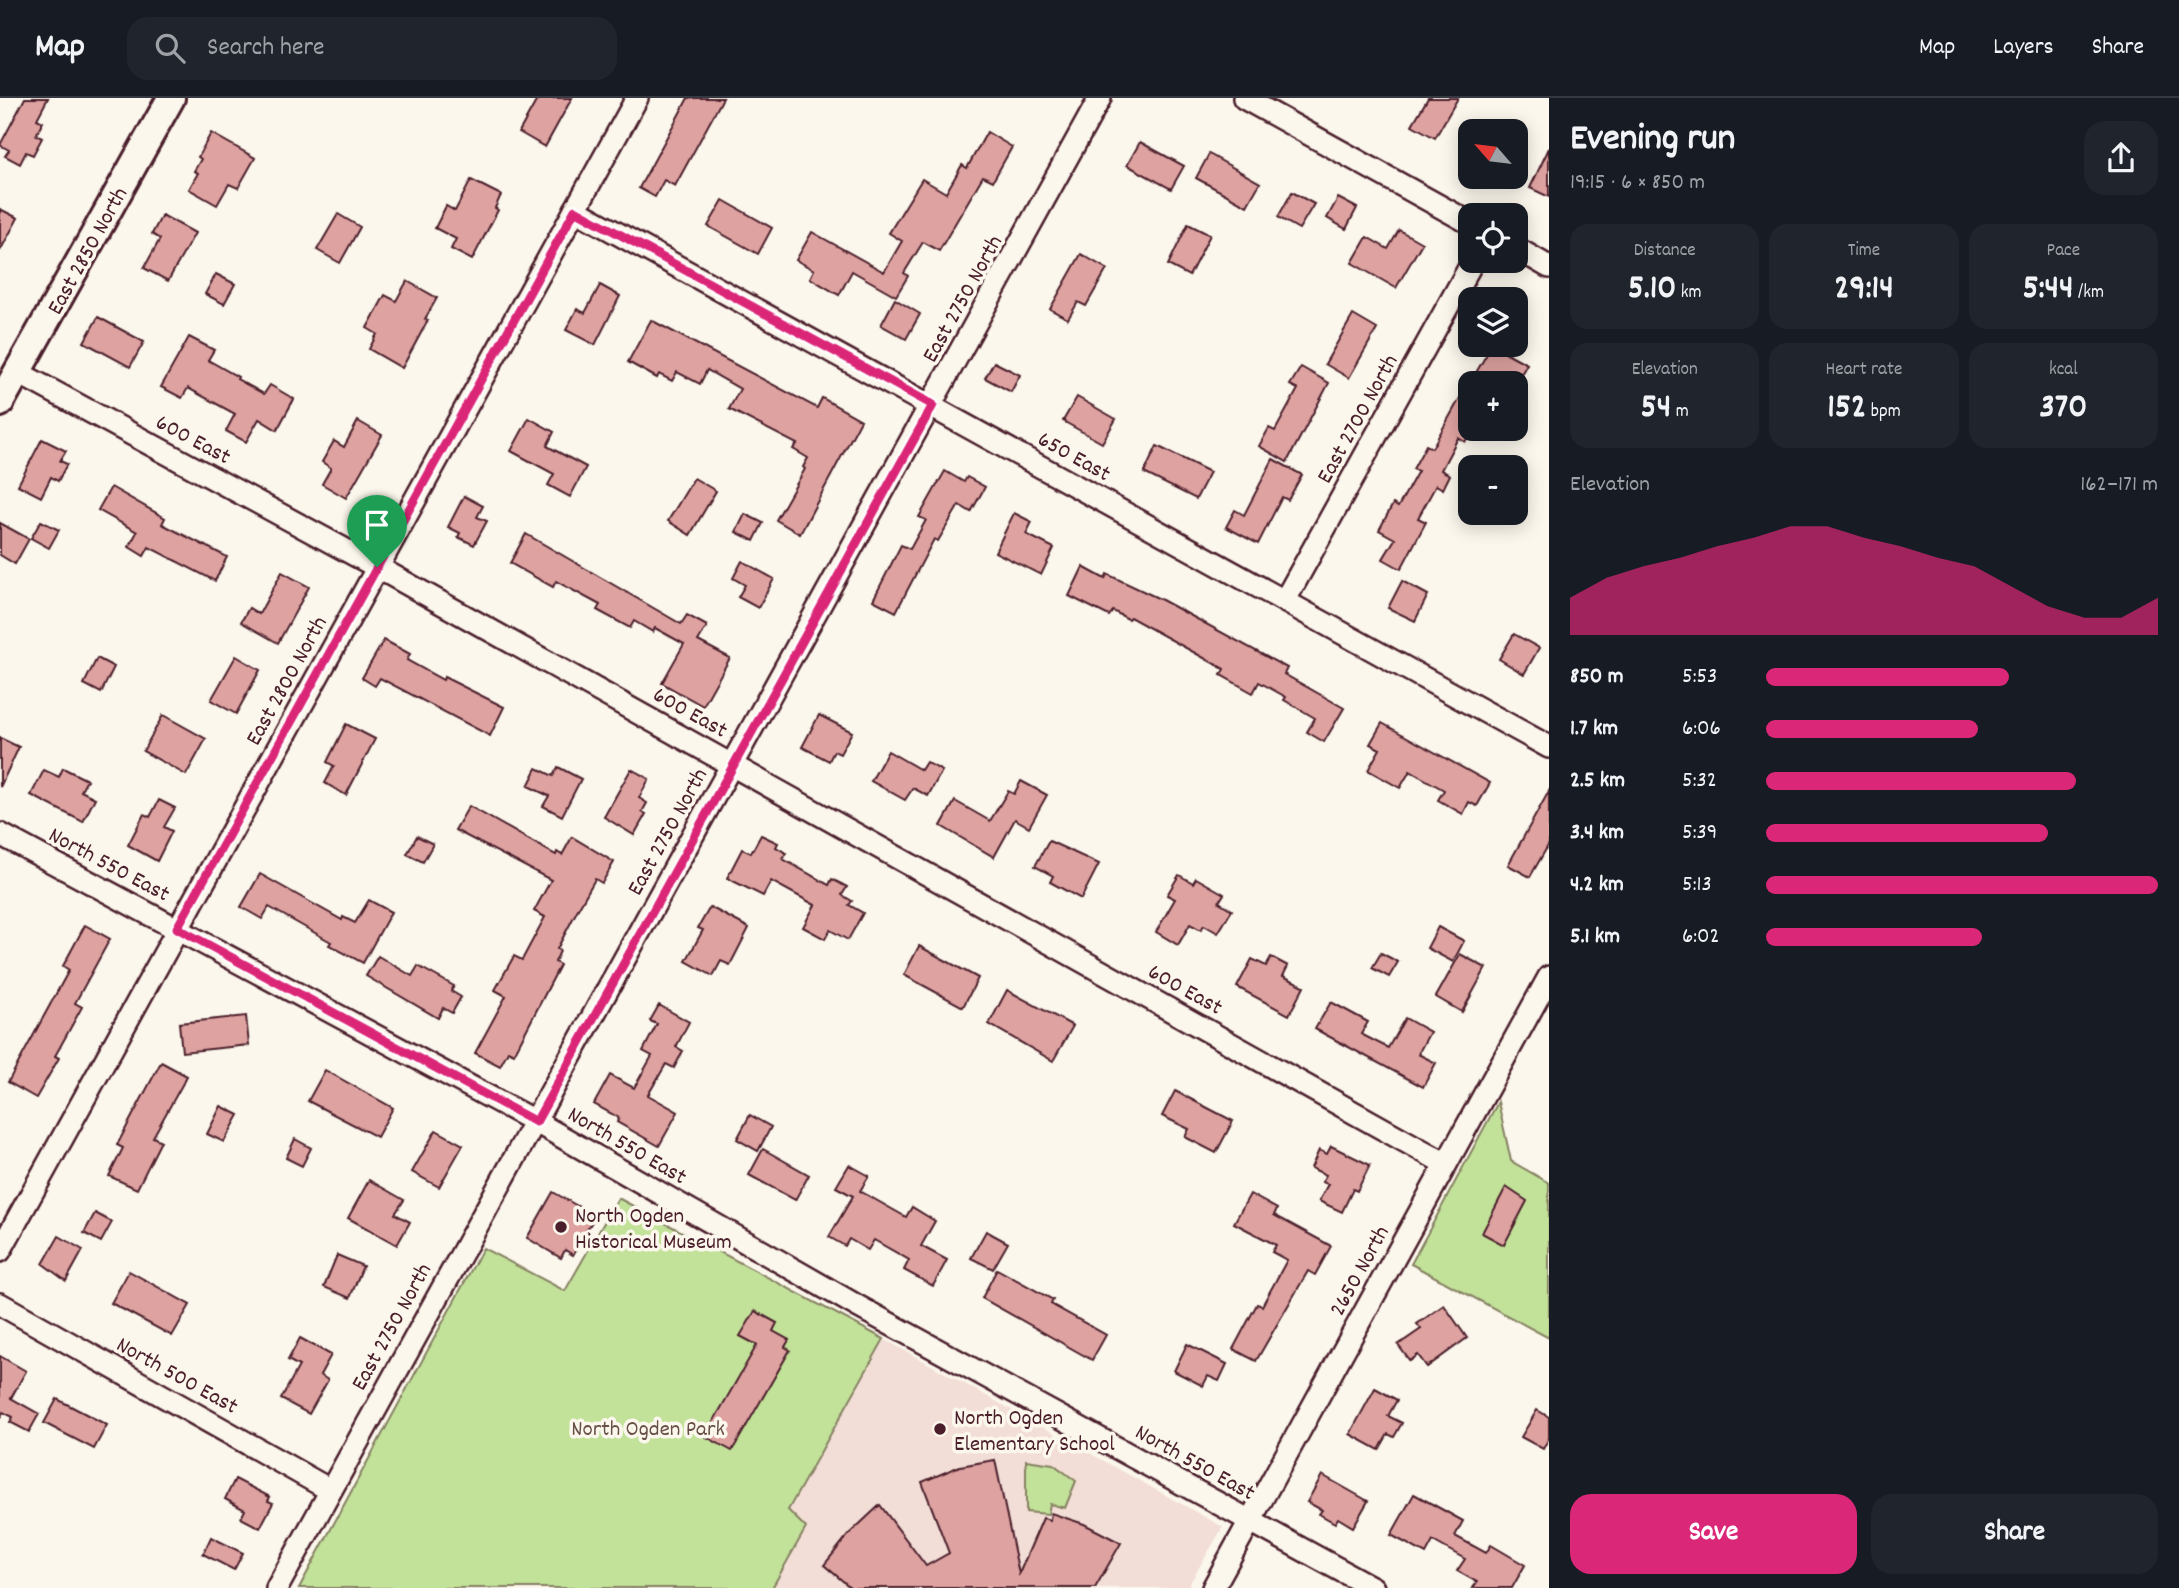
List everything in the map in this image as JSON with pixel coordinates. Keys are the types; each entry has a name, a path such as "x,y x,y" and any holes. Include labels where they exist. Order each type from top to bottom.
{"street":[{"name":"East 2850 North","path":"0,403 171,98"},
{"name":"East 2800 North","path":"0,1251 637,98"},
{"name":"East 2750 North","path":"277,1588 425,1315 536,1122 1100,98"},
{"path":"1244,98 1458,216"},
{"name":"650 East","path":"575,210 1549,747"},
{"path":"1528,255 1549,267"},
{"name":"East 2700 North","path":"1285,600 1466,273"},
{"name":"600 East","path":"17,372 733,764 1446,1164"},
{"name":"North 550 East","path":"0,834 536,1122 859,1307 1373,1588"},
{"name":"2650 North","path":"1213,1588 1549,977"},
{"name":"North 500 East","path":"0,1304 330,1490"}],"shaded area":[{"name":"North Ogden Elementary School","path":"884,1339 1223,1527 1187,1588 772,1588 806,1528 788,1511"}],"green space":[{"path":"1498,1102 1511,1161 1549,1183 1549,1338 1411,1264"},
{"name":"North Ogden Park","path":"618,1198 884,1339 788,1510 806,1528 772,1588 299,1588 483,1248 565,1291"},
{"path":"1026,1460 1053,1464 1076,1481 1065,1508 1050,1504 1048,1514 1026,1512"}],"building":[{"path":"25,98 48,98 37,119 43,122 36,135 42,138 33,155 26,152 20,164 5,156 9,150 0,145"},
{"path":"538,98 572,98 545,147 519,132"},
{"path":"688,98 723,98 675,186 664,180 655,197 639,188"},
{"path":"1428,98 1458,98 1435,138 1412,125"},
{"path":"987,132 1012,147 993,181 983,176 939,251 923,242 904,273 908,276 896,296 852,271 839,295 810,278 814,270 796,260 812,232 884,272 902,241 889,233 922,179 946,193 962,165 967,168"},
{"path":"211,133 255,158 238,188 229,184 217,205 189,189 198,173 194,171 201,159 198,157"},
{"path":"1140,142 1184,166 1171,189 1127,165"},
{"path":"1549,148 1549,197 1530,188"},
{"path":"1209,154 1260,183 1247,206 1196,178"},
{"path":"471,180 501,195 495,208 498,210 472,260 451,249 456,239 435,228 446,206 455,211"},
{"path":"1292,192 1314,204 1299,229 1278,217"},
{"path":"1338,198 1357,208 1346,229 1327,218"},
{"path":"723,200 772,228 758,254 708,226"},
{"path":"0,209 18,218 0,251"},
{"path":"338,214 360,227 340,263 317,250"},
{"path":"162,215 195,233 168,281 144,268 160,239 152,234"},
{"path":"1188,224 1210,235 1189,276 1168,265"},
{"path":"1399,230 1422,243 1396,288 1352,263 1367,237 1388,249"},
{"path":"1081,254 1107,269 1086,306 1078,302 1068,319 1050,309"},
{"path":"216,274 235,284 224,304 205,294"},
{"path":"407,281 437,298 402,368 369,349 377,334 367,328 385,295 396,301"},
{"path":"600,285 620,296 595,345 566,330 577,309 585,313"},
{"path":"895,299 920,314 906,339 881,325"},
{"path":"1353,315 1377,329 1349,378 1325,364"},
{"path":"98,317 144,342 130,367 84,342"},
{"path":"651,320 817,408 822,398 861,420 800,534 776,520 805,469 803,467 808,458 793,449 797,444 729,409 740,389 707,370 700,384 677,372 672,381 659,374 657,378 628,362"},
{"path":"189,337 214,350 208,360 238,377 237,379 264,394 270,385 294,399 277,430 259,419 246,442 226,431 235,414 188,388 182,398 161,387"},
{"path":"1485,357 1514,357 1527,364 1523,371 1477,371"},
{"path":"994,362 1020,375 1011,392 985,378"},
{"path":"1301,367 1329,383 1287,462 1259,446 1269,428 1275,431 1298,389 1290,385"},
{"path":"1077,397 1116,419 1102,443 1063,421"},
{"path":"1458,401 1458,438 1441,470 1450,475 1443,489 1436,485 1418,518 1426,522 1401,569 1383,559 1395,539 1379,530 1393,504 1398,507 1418,471 1413,469 1426,445 1432,448"},
{"path":"529,418 554,432 547,446 586,467 570,497 548,485 554,474 511,451"},
{"path":"358,421 382,435 346,498 322,484 331,468 322,462 334,441 344,447"},
{"path":"42,439 66,451 60,461 67,464 58,481 51,477 41,497 18,485"},
{"path":"1157,446 1210,472 1196,499 1144,473"},
{"path":"1273,459 1302,475 1288,500 1282,497 1258,544 1226,527 1235,510 1244,515"},
{"path":"945,471 964,482 967,477 985,487 971,512 959,505 938,541 934,539 896,612 873,600 901,545 910,549 926,520 919,517"},
{"path":"694,478 716,491 690,535 668,521"},
{"path":"111,487 165,518 162,524 227,557 215,581 149,547 144,556 129,547 137,532 98,510"},
{"path":"464,496 483,506 477,517 487,521 474,545 458,537 460,533 448,527"},
{"path":"1014,513 1032,522 1026,534 1054,548 1041,575 995,552"},
{"path":"745,514 763,523 754,541 736,532"},
{"path":"41,521 59,530 49,548 31,538"},
{"path":"0,523 29,539 15,564 0,555"},
{"path":"526,534 681,624 687,615 707,626 698,641 730,658 703,706 662,683 684,644 655,628 653,632 634,621 630,628 597,610 600,605 556,581 553,587 510,563"},
{"path":"742,561 774,579 758,608 738,597 745,585 733,578"},
{"path":"1083,567 1105,579 1107,574 1162,600 1287,668 1284,674 1344,708 1324,742 1307,732 1315,718 1284,700 1286,697 1259,682 1253,693 1221,675 1224,669 1130,617 1128,619 1113,611 1109,616 1069,596"},
{"path":"282,572 309,587 278,643 241,622 249,608 259,614"},
{"path":"1402,581 1428,595 1415,621 1388,608"},
{"path":"1514,634 1539,648 1524,674 1499,659"},
{"path":"384,640 410,654 407,660 443,680 444,677 504,707 490,736 380,678 375,686 362,678"},
{"path":"236,656 260,670 236,714 211,700"},
{"path":"97,658 114,667 101,693 84,684"},
{"path":"163,715 206,739 186,775 143,751"},
{"path":"819,715 852,732 840,754 834,751 829,761 802,747"},
{"path":"1382,723 1490,783 1477,806 1469,802 1463,814 1438,800 1444,790 1410,771 1400,788 1368,770 1380,749 1370,744"},
{"path":"346,724 375,739 346,795 325,783 334,766 327,762"},
{"path":"0,738 19,747 0,787"},
{"path":"888,751 921,770 926,762 942,771 928,796 913,788 905,800 871,781"},
{"path":"558,767 581,779 562,816 543,806 549,796 528,786 537,768 553,776"},
{"path":"63,768 87,780 81,791 95,798 83,822 31,795 44,770 59,777"},
{"path":"631,769 649,779 639,798 647,803 642,812 646,814 634,835 604,817"},
{"path":"1021,781 1047,795 1029,827 1015,819 994,857 941,826 955,801 990,821 1008,791 1014,794"},
{"path":"1549,791 1549,844 1530,877 1508,865"},
{"path":"159,800 175,808 164,827 172,831 157,861 128,845 144,814 150,817"},
{"path":"469,806 556,855 557,852 562,855 572,837 614,862 602,883 595,879 578,909 557,949 560,951 555,962 560,965 514,1054 508,1051 500,1066 475,1053 506,996 495,990 514,956 522,960 545,917 534,911 551,880 455,830"},
{"path":"761,835 778,843 776,847 786,853 783,859 829,885 832,879 847,887 842,895 852,901 849,905 863,913 848,940 830,930 825,939 803,927 815,905 771,881 763,896 727,878 742,849 751,853"},
{"path":"417,836 433,844 423,862 407,854"},
{"path":"1049,841 1099,864 1081,899 1050,882 1053,876 1035,866"},
{"path":"260,874 342,920 343,917 355,923 369,900 391,912 363,963 269,907 262,919 241,907"},
{"path":"1179,875 1193,883 1196,878 1224,894 1219,902 1232,910 1218,933 1204,925 1201,930 1190,924 1178,945 1156,932 1175,899 1167,895"},
{"path":"710,907 749,928 730,965 721,961 713,976 686,961 703,930 698,928"},
{"path":"85,925 110,939 75,1003 82,1007 55,1056 59,1058 36,1098 8,1082 69,970 63,966"},
{"path":"1438,927 1464,941 1453,962 1427,948"},
{"path":"919,946 978,978 963,1007 904,975"},
{"path":"1381,953 1398,962 1389,977 1372,968"},
{"path":"1460,954 1486,968 1462,1012 1436,997"},
{"path":"378,956 412,976 418,966 454,986 451,991 461,997 452,1013 443,1008 438,1018 366,976"},
{"path":"1271,957 1288,966 1283,976 1304,986 1289,1015 1237,987 1252,959 1266,966"},
{"path":"1007,990 1073,1026 1053,1061 989,1024"},
{"path":"1331,1002 1368,1022 1361,1034 1388,1048 1405,1018 1430,1032 1418,1054 1436,1063 1423,1087 1315,1029"},
{"path":"659,1005 689,1022 676,1047 683,1051 674,1068 666,1064 648,1095 678,1112 659,1146 617,1122 619,1118 594,1104 610,1075 634,1088 652,1056 643,1051 657,1024 650,1021"},
{"path":"246,1016 249,1045 182,1052 179,1023"},
{"path":"161,1062 187,1076 153,1137 161,1141 137,1189 109,1176 123,1148 117,1145"},
{"path":"325,1070 393,1108 377,1137 308,1101"},
{"path":"1175,1091 1233,1121 1216,1153 1185,1137 1189,1129 1162,1116"},
{"path":"221,1106 239,1115 224,1142 207,1134"},
{"path":"750,1115 771,1127 758,1151 737,1139"},
{"path":"436,1130 463,1145 439,1187 412,1172"},
{"path":"295,1139 311,1148 302,1166 286,1158"},
{"path":"1331,1146 1370,1165 1357,1191 1353,1189 1342,1212 1319,1201 1328,1184 1322,1182 1326,1175 1311,1168 1319,1150 1327,1154"},
{"path":"763,1149 809,1175 795,1200 749,1175"},
{"path":"849,1165 869,1176 860,1191 906,1217 912,1207 935,1221 921,1246 947,1260 933,1286 904,1270 909,1260 874,1240 868,1250 849,1239 845,1246 829,1237 853,1196 836,1187"},
{"path":"369,1180 404,1200 395,1214 410,1222 397,1245 348,1218"},
{"path":"1506,1187 1527,1201 1504,1245 1482,1233"},
{"name":"North Ogden Historical Museum","path":"553,1192 595,1216 573,1255 565,1250 561,1258 527,1238"},
{"path":"1250,1194 1277,1209 1274,1215 1331,1246 1315,1275 1308,1271 1256,1361 1233,1349 1257,1304 1262,1306 1287,1260 1272,1252 1276,1245 1234,1223"},
{"path":"95,1213 112,1222 101,1242 84,1233"},
{"path":"986,1231 1008,1243 993,1269 971,1258"},
{"path":"59,1236 83,1250 66,1281 43,1264"},
{"path":"337,1255 363,1266 350,1298 324,1287"},
{"path":"997,1269 1053,1300 1051,1304 1106,1335 1092,1360 982,1298"},
{"path":"129,1271 190,1305 172,1336 111,1303"},
{"path":"1444,1305 1467,1338 1427,1367 1418,1355 1410,1361 1398,1345 1421,1329 1417,1324"},
{"path":"755,1311 777,1323 773,1331 789,1340 785,1347 790,1350 732,1451 705,1436 757,1345 740,1336"},
{"path":"300,1338 331,1355 320,1375 328,1380 309,1414 281,1399 299,1366 288,1360"},
{"path":"1187,1344 1227,1364 1219,1381 1208,1376 1203,1386 1174,1371"},
{"path":"0,1356 26,1371 11,1398 39,1414 29,1432 10,1422 13,1417 3,1412 0,1418"},
{"path":"1375,1388 1397,1400 1388,1416 1402,1423 1394,1437 1388,1434 1379,1450 1350,1434"},
{"path":"57,1399 107,1425 94,1449 44,1423"},
{"path":"1537,1410 1549,1417 1549,1438 1543,1449 1521,1437"},
{"path":"995,1460 1019,1574 1043,1518 1050,1520 1051,1513 1084,1524 1121,1543 1095,1588 851,1588 824,1565 849,1534 880,1505 926,1566 949,1553 922,1482 960,1466"},
{"path":"1322,1475 1368,1501 1353,1527 1338,1518 1335,1523 1319,1514 1322,1510 1307,1502"},
{"path":"235,1479 270,1497 268,1501 273,1503 260,1528 241,1518 245,1510 225,1499"},
{"path":"1414,1494 1463,1521 1455,1536 1486,1553 1491,1545 1525,1565 1512,1588 1473,1588 1477,1582 1457,1571 1465,1559 1433,1541 1426,1554 1391,1535"},
{"path":"211,1537 243,1553 234,1570 203,1554"}],"place":[{"name":"North Ogden Historical Museum","path":"561,1227"},
{"name":"North Ogden Elementary School","path":"940,1429"}],"route":[{"path":"575,210 933,405 536,1122 177,928 377,567 575,210"}]}
